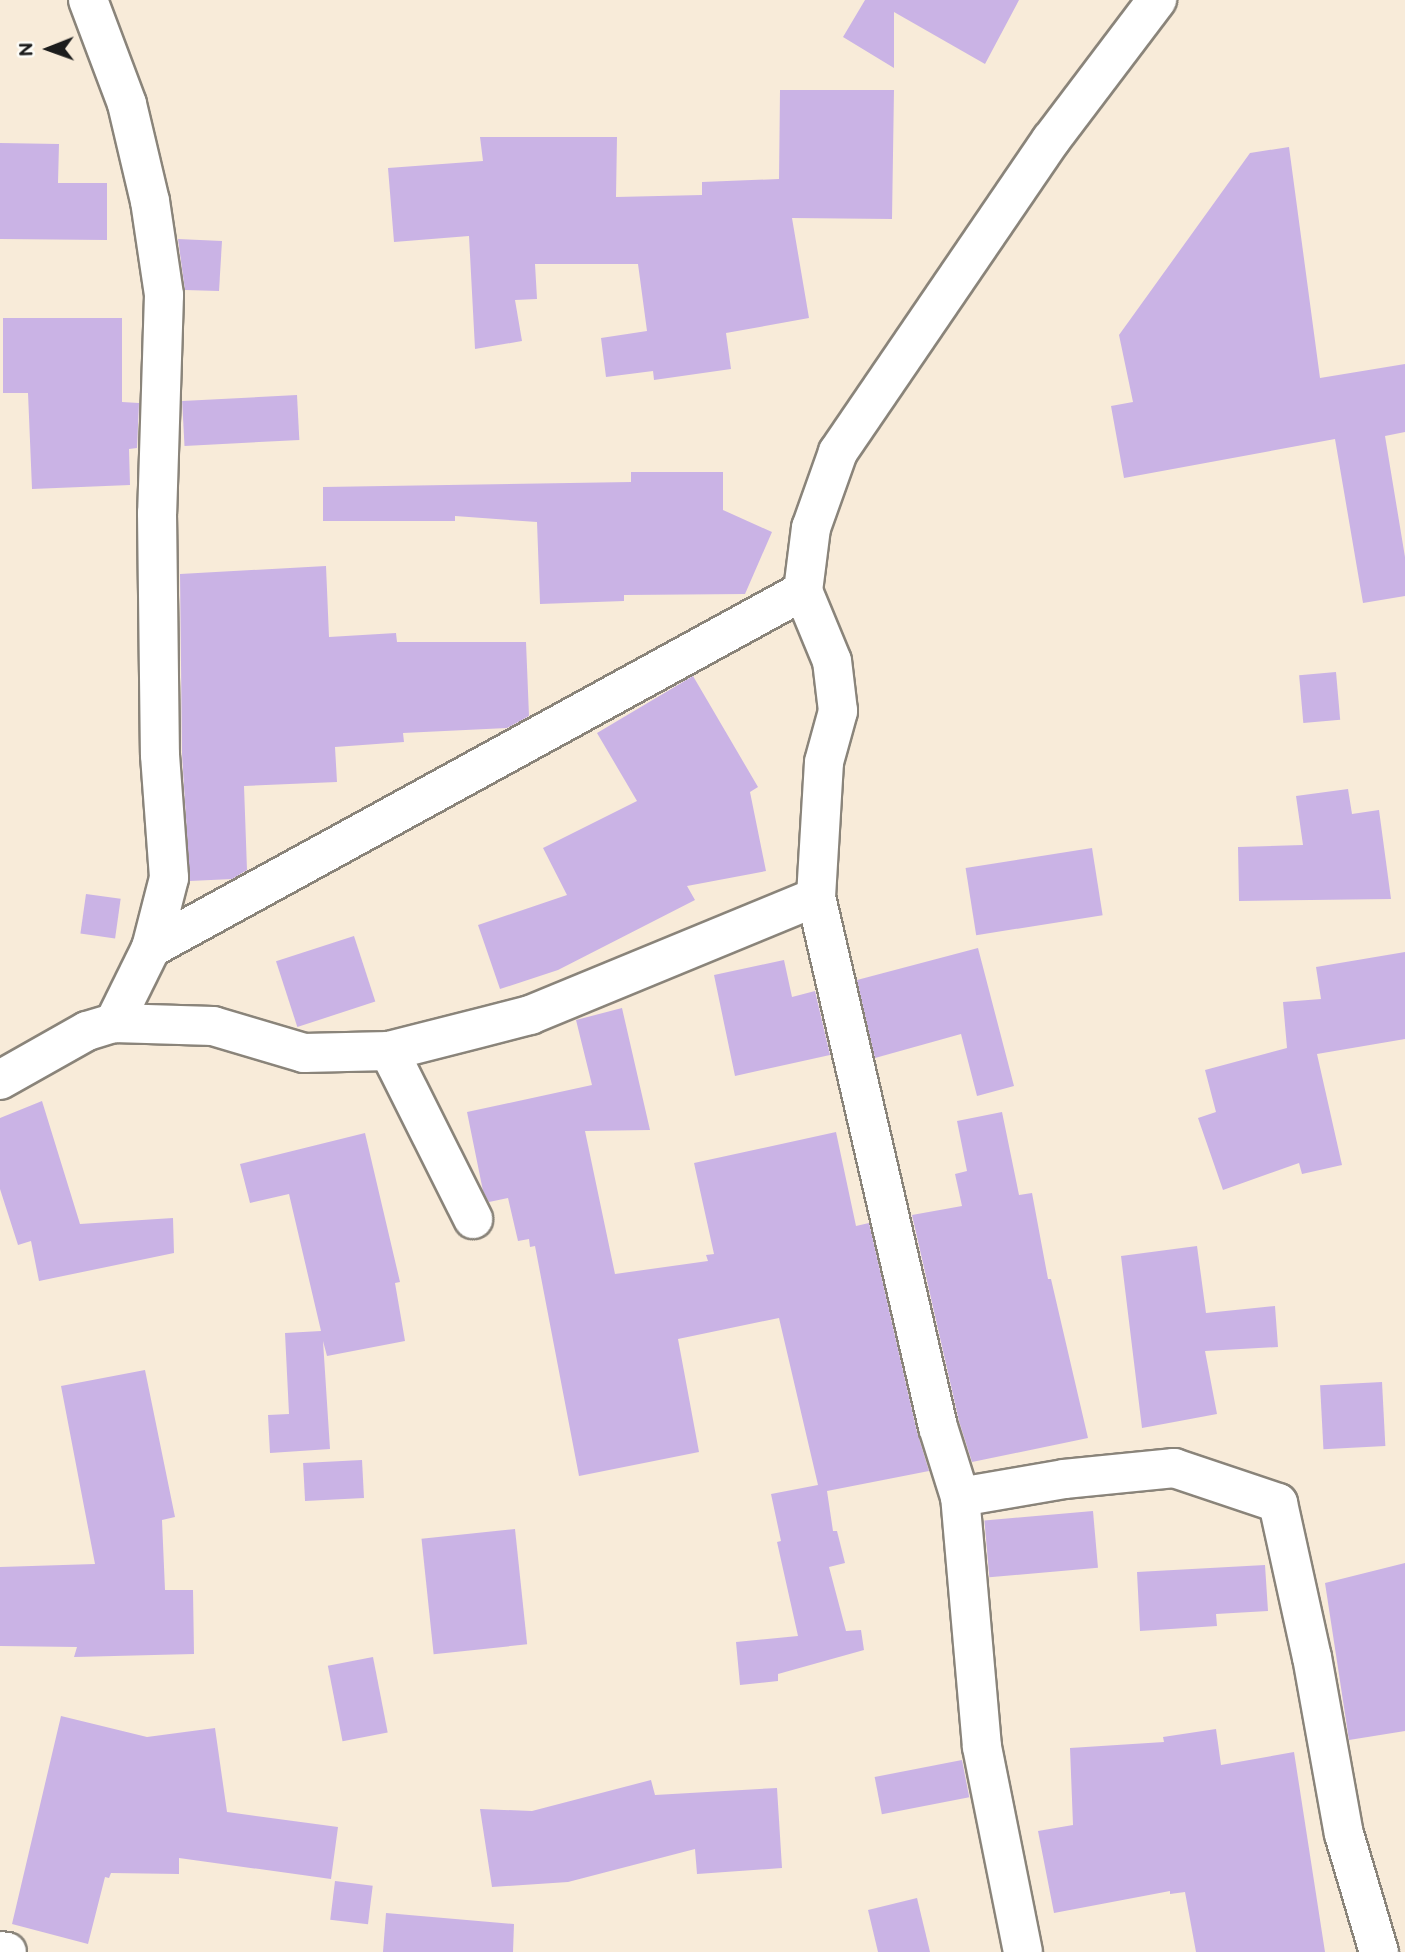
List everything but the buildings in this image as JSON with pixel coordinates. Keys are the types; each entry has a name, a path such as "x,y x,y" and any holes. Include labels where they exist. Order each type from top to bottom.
{"street":[{"path":"88,0 127,104 150,201 164,295 157,513 160,755 169,878 151,948 114,1023"},
{"path":"1023,1952 982,1747 960,1497 938,1427 816,897 824,762 838,711 832,661 803,591 811,528 838,452 1051,140 1157,0"},
{"path":"151,948 803,591"},
{"path":"0,1080 88,1031 114,1023 213,1026 304,1053 388,1051 530,1015 816,897"},
{"path":"388,1051 473,1219"},
{"path":"960,1497 1064,1479 1174,1468 1278,1503 1312,1657 1344,1834 1379,1952"},
{"path":"0,1951 7,1952"}]}
